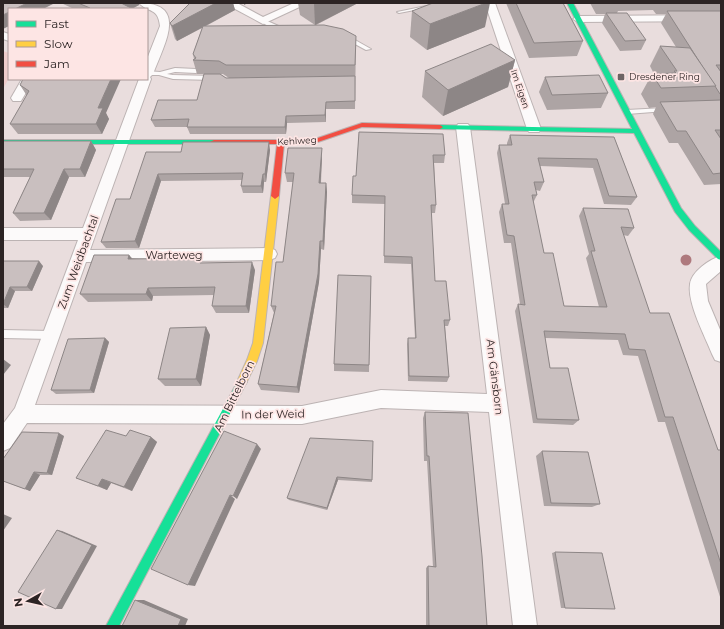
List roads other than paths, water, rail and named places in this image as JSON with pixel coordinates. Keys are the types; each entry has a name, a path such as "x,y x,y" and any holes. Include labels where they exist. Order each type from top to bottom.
{"street":[{"path":"144,3 162,7 165,19 165,26 148,71"},
{"path":"229,3 263,22 303,3"},
{"name":"Im Eigen","path":"490,3 534,129"},
{"path":"570,3 678,210 692,228 721,256"},
{"path":"578,19 721,18"},
{"path":"17,98 27,80"},
{"name":"Zum Weidbachtal","path":"3,441 22,414 145,80"},
{"name":"Kehlweg","path":"3,142 312,142 323,140 354,126 362,125 637,131"},
{"name":"Am Gänsborn","path":"463,127 525,626"},
{"name":"Am Bittelborn","path":"112,626 225,416 252,361 258,343 281,142"},
{"path":"3,234 88,234"},
{"name":"Warteweg","path":"80,256 269,254"},
{"path":"721,262 704,275 698,283 700,301 721,354"},
{"name":"In der Weid","path":"22,414 225,416 302,415 381,399 498,403"}],"lane":[{"path":"399,12 449,3"},
{"path":"263,22 274,27 290,28"},
{"path":"343,35 368,49"},
{"path":"148,74 175,70 196,71"},
{"path":"159,73 172,76 223,78"},
{"path":"627,112 673,110"},
{"path":"3,334 51,335"}],"place":[{"name":"Dresdener Ring","path":"621,77"}]}
